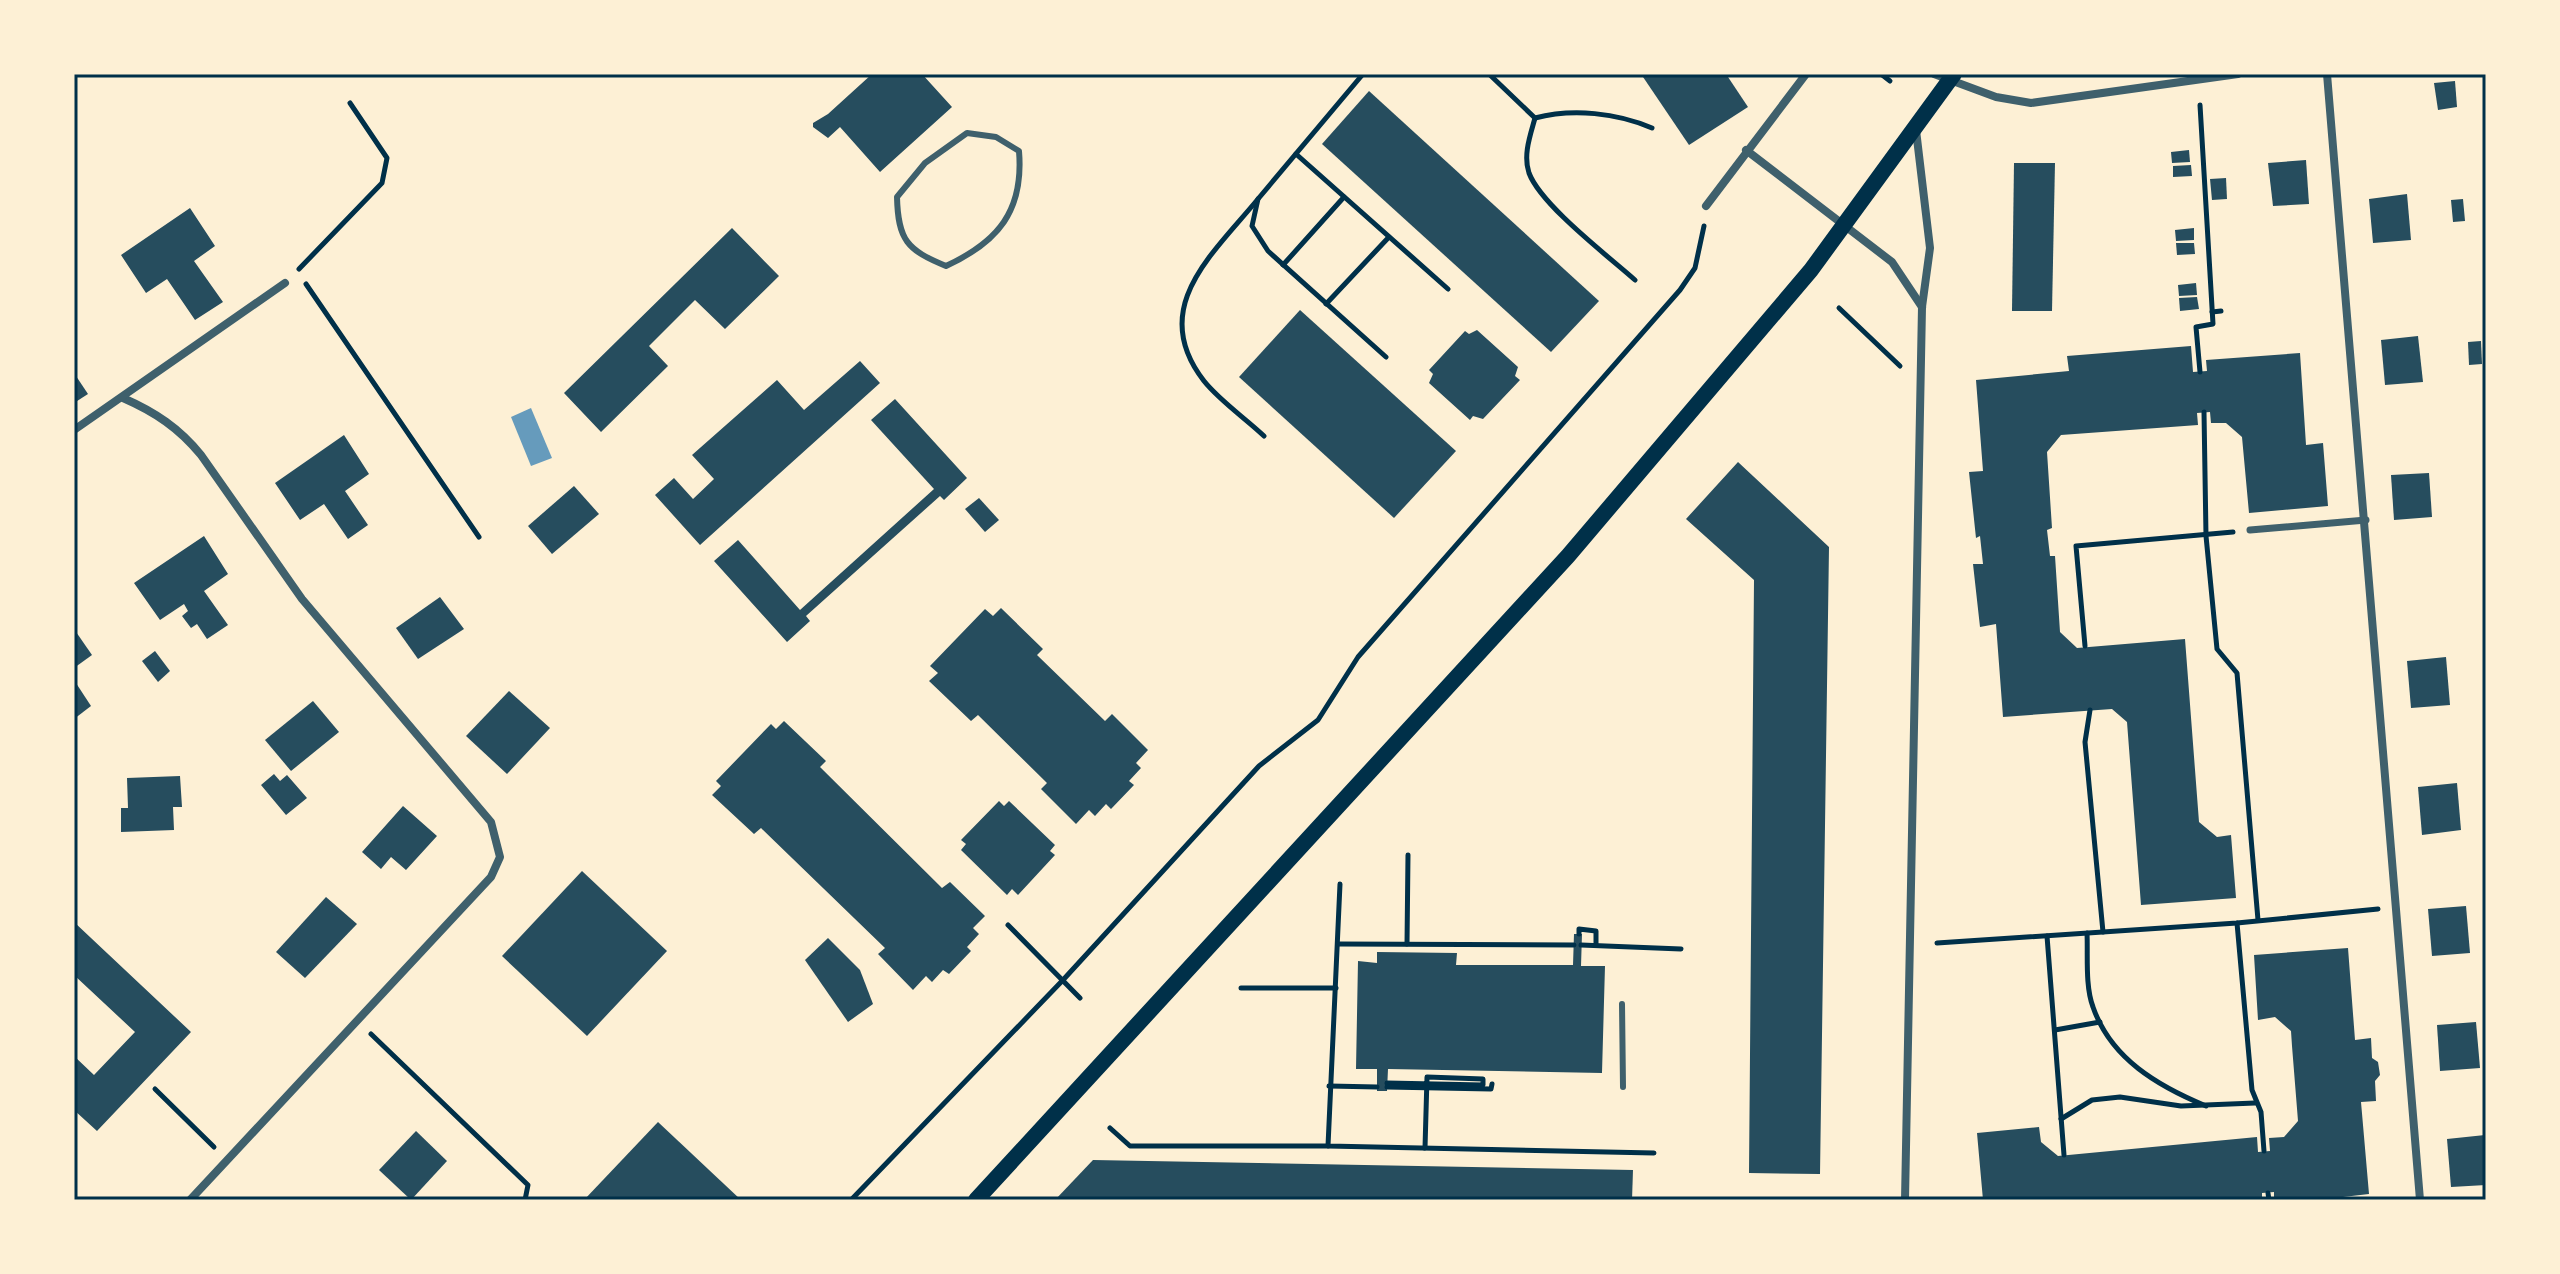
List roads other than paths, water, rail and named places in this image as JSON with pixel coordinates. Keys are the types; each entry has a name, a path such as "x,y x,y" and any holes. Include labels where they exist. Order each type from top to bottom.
{"main road":[{"path":"976,1200 1568,556 1797,287 1915,125 1946,76"}],"street":[{"path":"1706,206 1806,74"},
{"path":"1946,76 1996,97 2031,103 2238,74"},
{"path":"2327,74 2420,1200"},
{"path":"1905,1200 1922,307 1930,248 1915,125"},
{"path":"1746,150 1892,262 1922,307"},
{"path":"74,430 285,283"},
{"path":"123,398 153,411 186,436 302,599 491,822 498,838 500,857 491,877 190,1200"},
{"path":"2250,530 2366,520"}],"lane":[{"path":"967,133 996,137 1019,151 1021,179 1009,218 978,251 946,266 916,254 898,228 897,197 925,163 967,133"},
{"path":"1622,1004 1623,1087"}],"water":[{"path":"531,408 552,458 531,466 511,417"}]}
